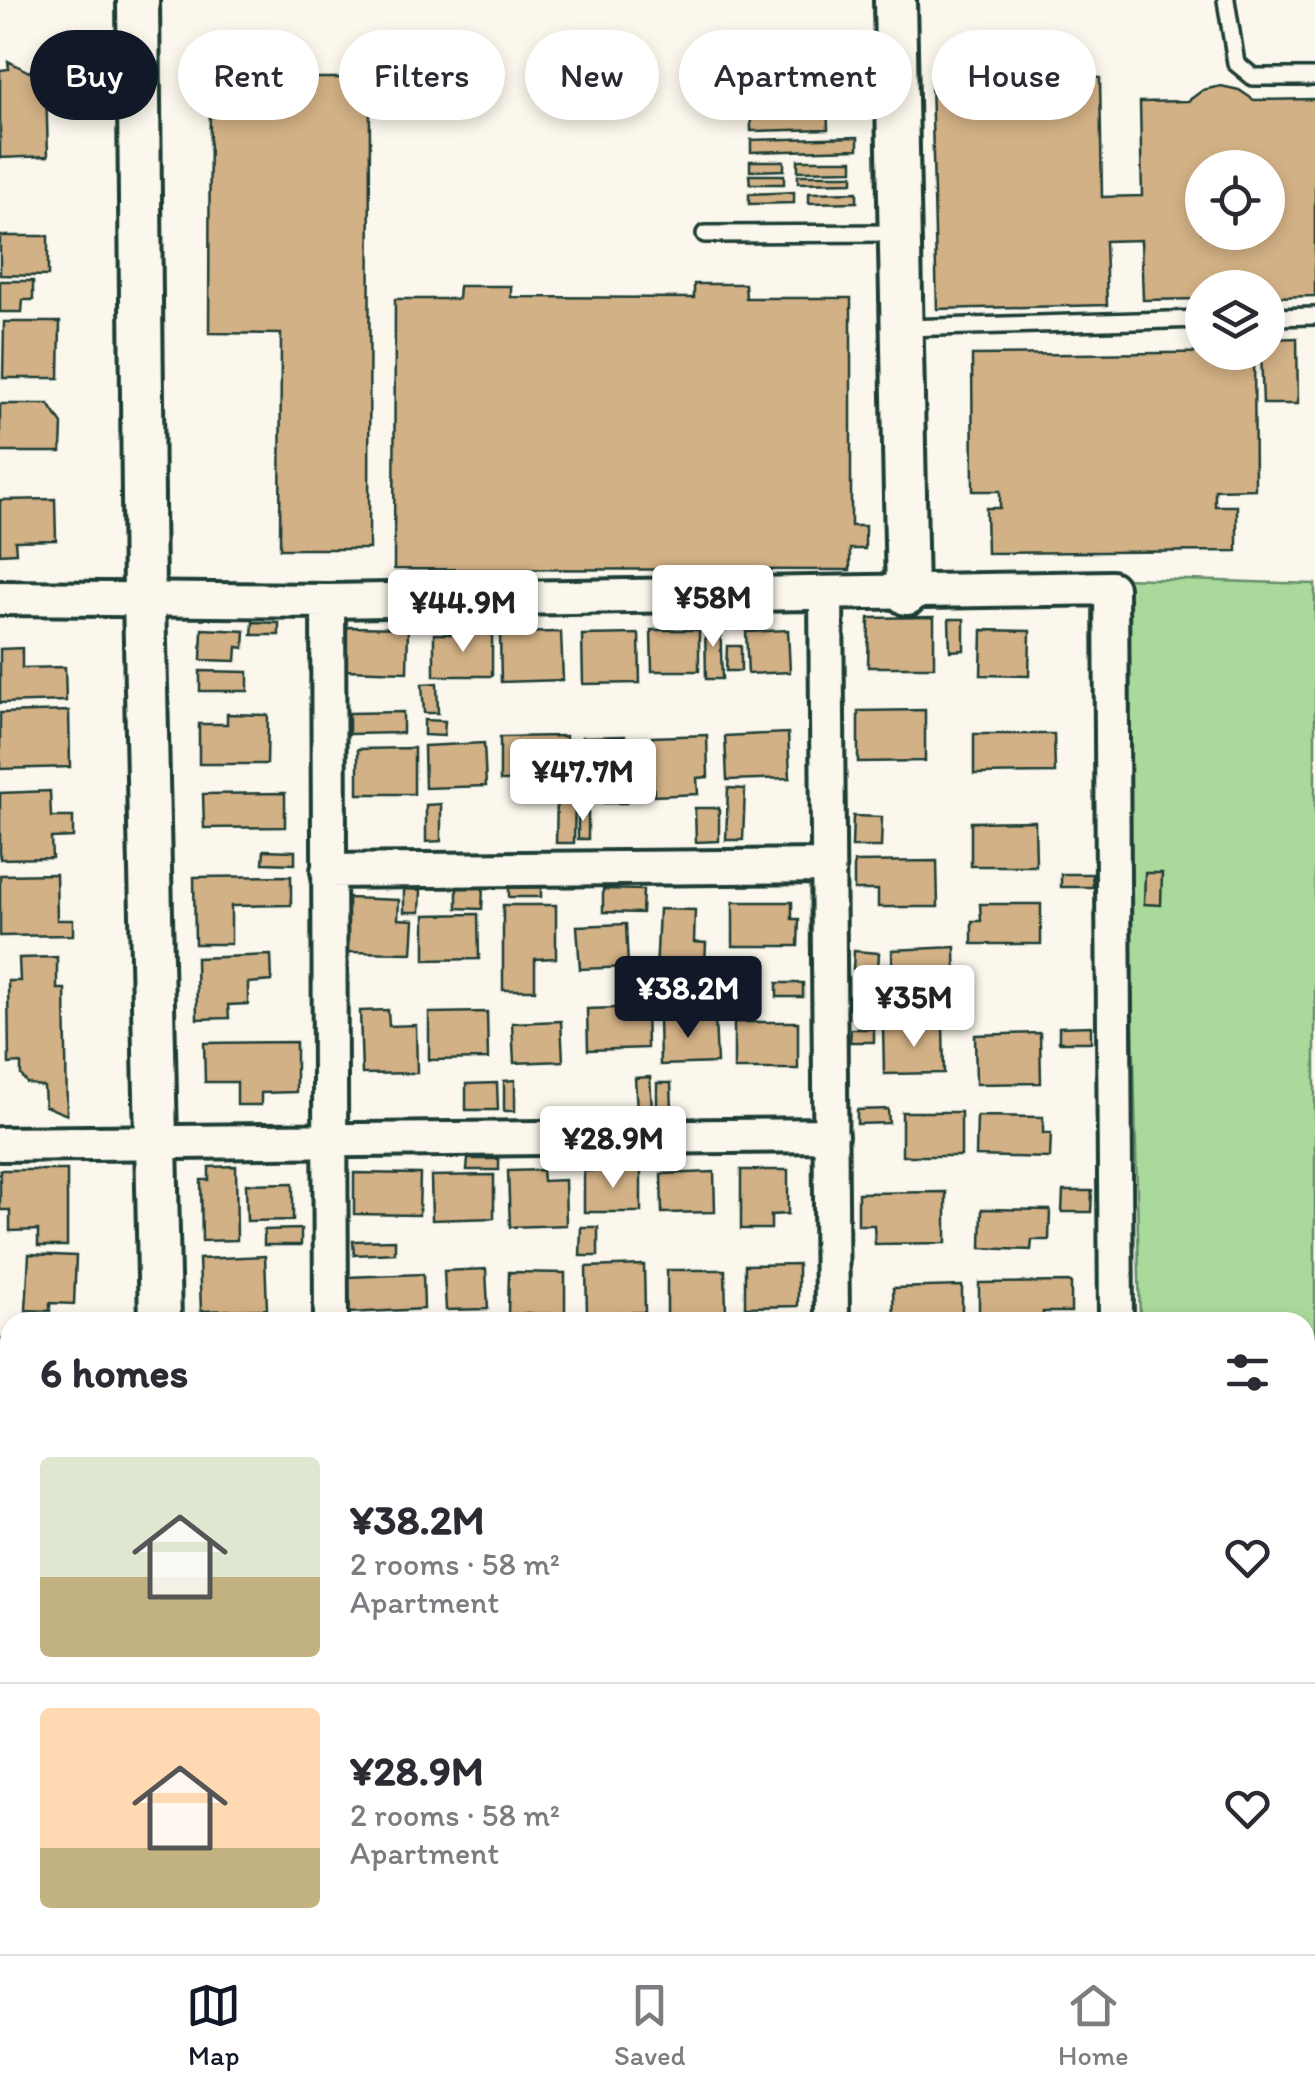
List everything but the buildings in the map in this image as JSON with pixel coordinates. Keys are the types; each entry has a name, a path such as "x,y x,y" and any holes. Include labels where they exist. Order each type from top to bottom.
{"street":[{"path":"138,0 144,597 160,1312"},
{"path":"895,0 908,594"},
{"path":"0,598 328,601 1111,588 1116,1312"},
{"path":"826,593 832,1312"},
{"path":"328,601 331,1312"},
{"path":"328,870 827,866"},
{"path":"0,1144 831,1135"}],"lane":[{"path":"1226,0 1236,63 1253,77 1315,77"},
{"path":"705,234 899,233"},
{"path":"1285,317 1315,316"},
{"path":"901,328 1185,320"}],"green space":[{"path":"1123,578 1315,584 1315,1312 1140,1312"}]}
